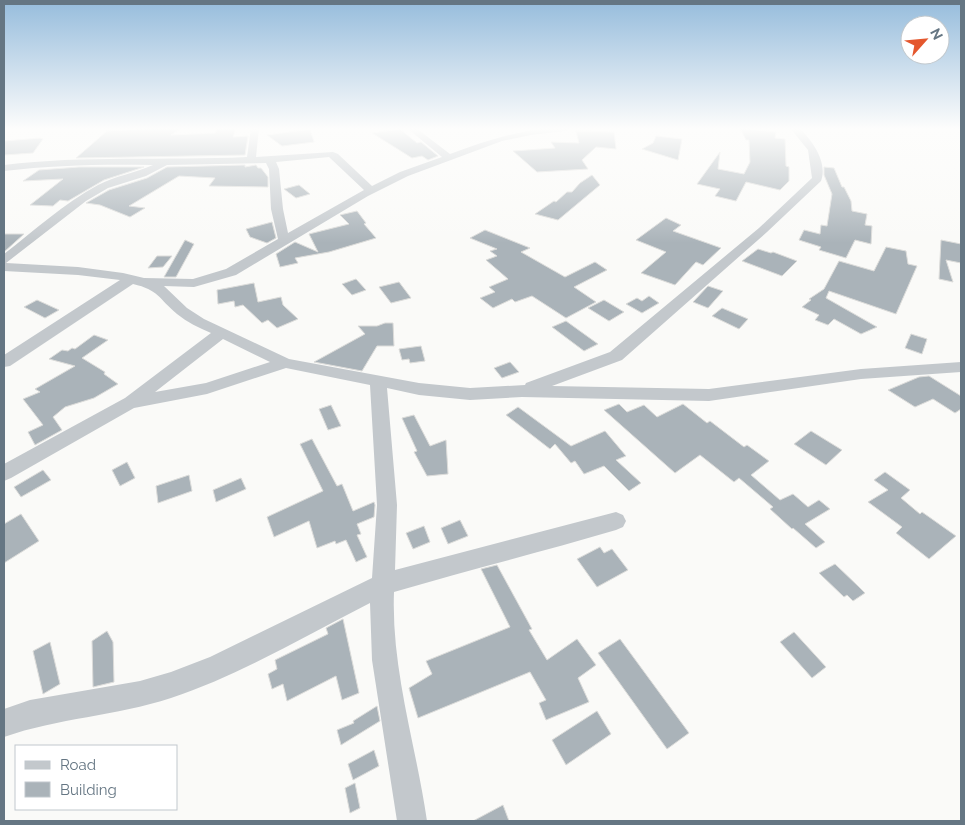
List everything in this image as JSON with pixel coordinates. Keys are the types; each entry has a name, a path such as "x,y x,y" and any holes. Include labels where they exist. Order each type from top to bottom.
{"street":[{"path":"4,168 19,166"},
{"path":"4,260 82,199 104,186 142,174 158,166"},
{"path":"273,166 277,209 284,240"},
{"path":"346,166 371,191"},
{"path":"4,268 68,270 134,280 194,282 218,277 231,272 371,191 404,174 426,166"},
{"path":"522,391 616,356 763,230 806,190 816,179 817,166"},
{"path":"4,362 134,280 159,288 182,311 221,333 285,363 419,389 470,394 522,391 709,395 861,374 961,367"},
{"path":"4,473 131,402 221,333"},
{"path":"131,402 207,388 285,363"},
{"path":"378,381 387,506 381,615 384,660 412,821"},
{"path":"4,723 30,714 130,696 171,685 216,668 383,584 616,521"}],"building":[{"path":"257,166 261,168 268,177 268,187 209,186 215,178 179,176 129,206 145,208 130,217 100,205 86,203 109,190 147,178 167,167"},
{"path":"531,166 586,166 588,169 537,172"},
{"path":"710,166 718,166 718,169 744,174 748,166 788,166 789,181 780,190 746,182 736,201 715,196 720,189 697,184"},
{"path":"79,167 144,167 104,180 68,201 60,200 53,206 30,205 63,179 23,181 39,170"},
{"path":"824,167 834,168 842,187 844,187 851,201 852,211 867,214 865,225 872,226 871,244 855,240 846,258 819,250 821,247 799,240 804,230 820,234 821,225 827,226 832,194 824,175"},
{"path":"592,175 600,185 558,220 535,214 554,201 556,202 567,192 572,192 580,183"},
{"path":"299,185 310,194 296,198 284,189"},
{"path":"357,211 366,223 364,224 376,238 329,252 295,258 298,263 280,267 276,254 295,242 318,252 309,234 349,224 340,215"},
{"path":"666,218 681,225 673,231 721,248 703,265 696,262 675,285 641,273 666,252 636,240"},
{"path":"272,222 276,238 267,243 250,237 246,229"},
{"path":"485,230 530,248 521,252 565,277 595,262 607,270 574,287 596,302 566,318 532,296 515,302 512,299 493,308 480,298 495,292 489,287 508,279 486,260 497,256 490,251 497,249 470,238"},
{"path":"4,234 24,234 4,252"},
{"path":"185,240 194,244 176,277 164,277"},
{"path":"941,240 961,244 961,263 946,260 953,282 939,279"},
{"path":"886,247 906,251 908,264 917,266 896,314 829,291 826,298 877,327 861,334 834,319 828,325 815,320 819,315 802,307 811,300 809,299 824,289 839,261 874,271"},
{"path":"758,249 773,252 797,261 782,276 742,261"},
{"path":"157,256 172,256 163,267 148,268"},
{"path":"356,279 366,290 352,295 342,284"},
{"path":"399,282 411,298 391,303 379,287"},
{"path":"254,283 258,302 281,297 283,305 298,319 277,328 268,320 262,323 243,305 235,307 234,301 218,304 217,290"},
{"path":"708,286 723,291 708,308 693,302"},
{"path":"649,296 659,303 642,313 626,304 637,298 642,301"},
{"path":"37,300 59,310 45,318 24,307"},
{"path":"604,300 624,312 609,321 588,308"},
{"path":"722,308 748,319 739,329 712,316"},
{"path":"566,321 598,344 584,351 552,327"},
{"path":"393,323 394,346 377,346 362,371 314,362 365,334 358,326 377,326"},
{"path":"911,334 927,339 922,354 905,348"},
{"path":"94,335 108,340 82,358 105,372 104,374 118,384 94,398 65,407 53,417 62,430 35,445 28,432 43,425 23,399 40,392 35,389 75,366 49,359 62,350 75,349"},
{"path":"421,346 425,361 410,363 409,359 402,360 399,349"},
{"path":"510,362 519,372 502,378 494,368"},
{"path":"929,376 961,396 961,409 955,413 933,399 915,407 888,390 919,377"},
{"path":"619,404 627,412 644,405 657,417 683,404 707,423 710,421 744,447 747,445 769,461 751,475 780,500 793,494 808,507 819,500 830,509 805,524 825,542 816,548 770,509 773,507 739,478 734,482 700,455 675,473 604,410"},
{"path":"331,405 341,426 328,430 319,409"},
{"path":"518,407 571,446 605,431 626,456 616,460 641,483 629,491 604,466 584,474 575,461 571,463 555,444 550,449 506,415"},
{"path":"414,415 430,446 446,440 448,474 427,476 414,452 417,451 402,418"},
{"path":"811,431 842,450 826,465 794,444"},
{"path":"312,439 337,486 342,484 353,511 374,502 374,517 357,524 361,534 357,535 367,557 356,562 346,540 336,544 335,541 317,548 309,521 274,537 267,517 323,491 300,444"},
{"path":"127,462 135,478 120,486 112,470"},
{"path":"43,470 51,480 21,497 14,487"},
{"path":"885,472 910,490 901,498 920,514 922,512 956,536 929,559 896,533 902,527 868,502 888,490 874,480"},
{"path":"189,475 192,491 158,503 156,486"},
{"path":"241,478 246,489 216,502 213,490"},
{"path":"21,514 39,541 4,563 4,524"},
{"path":"460,520 468,536 448,544 441,528"},
{"path":"424,526 430,542 413,549 406,533"},
{"path":"600,547 604,553 612,549 628,570 597,587 577,559"},
{"path":"835,564 865,593 853,601 847,595 844,597 819,573"},
{"path":"497,565 532,629 529,630 547,660 577,639 596,665 578,678 589,702 546,720 539,703 546,700 530,672 418,718 409,688 432,674 426,661 510,627 481,569"},
{"path":"343,619 359,693 342,700 336,676 287,701 283,684 272,689 268,674 277,669 275,660 328,634 326,628"},
{"path":"107,631 113,642 114,682 93,687 92,641"},
{"path":"794,632 826,667 812,678 780,642"},
{"path":"620,639 689,733 667,749 598,653"},
{"path":"50,642 60,684 43,694 33,651"},
{"path":"377,706 380,721 341,745 337,730 354,723 353,721"},
{"path":"597,711 611,734 566,765 552,740"},
{"path":"374,750 379,766 353,780 348,764"},
{"path":"355,783 360,808 350,813 345,788"},
{"path":"503,805 509,821 473,821"}]}
